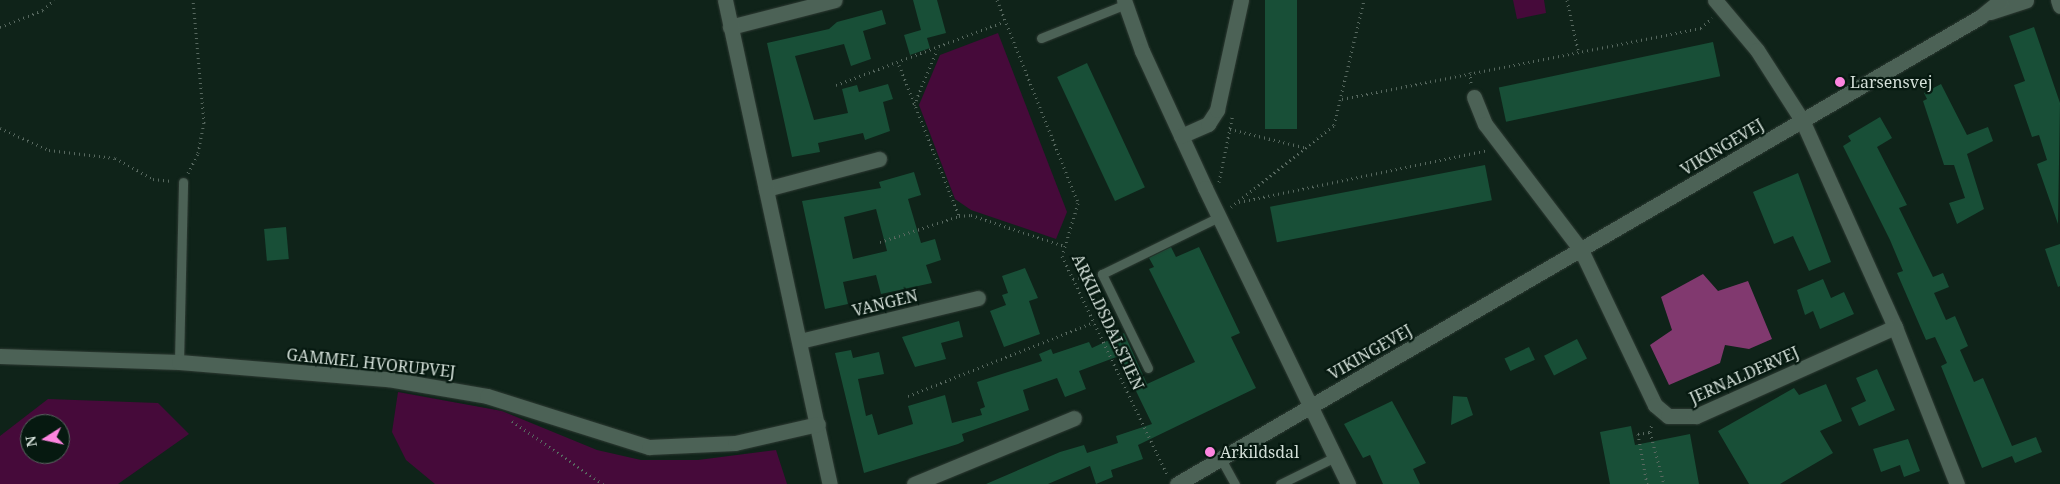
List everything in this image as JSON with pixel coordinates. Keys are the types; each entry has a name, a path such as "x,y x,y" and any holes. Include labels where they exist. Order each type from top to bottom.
{"street":[{"path":"725,0 830,484"},
{"path":"730,26 835,0"},
{"path":"1181,136 1208,124 1217,110 1240,0"},
{"name":"VIKINGEVEJ","path":"1177,484 1582,250 1986,13 2001,0"},
{"name":"VIKINGEVEJ","path":"1986,13 2026,0"},
{"path":"2058,0 2060,6"},
{"path":"1125,2 1181,136 1348,484"},
{"path":"1719,5 1757,50 1802,120 1895,328 1957,484"},
{"path":"1474,97 1485,124 1582,250 1655,405"},
{"path":"766,190 879,159"},
{"name":"VANGEN","path":"800,341 978,298"},
{"name":"JERNALDERVEJ","path":"1655,405 1668,416 1696,416 1895,328"},
{"name":"GAMMEL HVORUPVEJ","path":"0,356 179,362 388,379 469,392 649,447 735,443 818,424"},
{"path":"914,484 1074,418"}],"lane":[{"path":"1042,38 1125,2"},
{"path":"179,362 183,182"},
{"path":"1148,368 1102,274 1219,216"},
{"path":"1280,484 1335,457"},
{"path":"1221,459 1235,484"}],"path":[{"path":"0,28 43,10 54,0"},
{"path":"0,128 49,150 116,158 153,179 183,182 198,153 204,123 193,0"},
{"name":"ARKILDSDALSTIEN","path":"997,0 1003,22 1078,202 1062,256 1172,484"},
{"path":"1219,216 1334,125 1342,99 1364,0"},
{"path":"1567,0 1578,50"},
{"path":"1342,99 1578,50 1701,28 1719,5"},
{"path":"836,86 937,50 1003,22"},
{"path":"914,105 937,50"},
{"path":"899,64 959,216"},
{"path":"1230,129 1307,148"},
{"path":"1238,202 1471,156 1502,145"},
{"path":"880,242 959,216 971,215 1064,246"},
{"path":"1073,279 1102,274"},
{"path":"908,396 1094,322"},
{"path":"1655,405 1650,432 1664,484"},
{"path":"509,419 603,484"},
{"path":"1647,484 1638,434 1650,432"}],"shaded area":[{"path":"1513,0 1544,0 1546,13 1517,19"},
{"path":"998,33 1067,212 1056,239 971,210 955,199 919,105 940,55"},
{"path":"1703,274 1718,291 1748,281 1772,339 1749,349 1725,345 1720,363 1669,385 1650,345 1672,330 1661,297"},
{"path":"398,392 502,411 597,450 641,460 698,460 776,450 787,484 435,484 406,460 392,432"},
{"path":"48,399 158,403 189,434 118,484 0,484 0,436 20,421 20,464 70,464 70,414 29,414"}],"building":[{"path":"913,0 937,0 946,33 927,38 930,48 910,55 904,35 921,30"},
{"path":"1265,0 1297,0 1297,129 1265,129"},
{"path":"882,10 886,24 863,31 871,59 851,66 844,44 795,56 814,120 848,113 842,89 857,85 859,92 888,84 893,99 883,102 890,131 865,140 863,133 818,143 820,152 792,157 767,43 829,29 837,22"},
{"path":"2034,27 2060,103 2058,224 2037,164 2047,160 2039,135 2032,137 2014,85 2025,81 2009,36"},
{"path":"1713,42 1720,76 1506,122 1499,88"},
{"path":"1087,63 1145,187 1115,201 1057,77"},
{"path":"1941,84 1967,135 1988,127 1993,141 1967,154 1984,209 1957,224 1949,203 1965,198 1954,165 1944,165 1923,101 1927,99 1924,93"},
{"path":"1880,117 1892,138 1877,147 1907,205 1899,208 1933,277 1943,273 1949,287 1934,293 1946,320 1955,316 1968,346 1960,350 1974,382 1983,378 2012,446 2036,437 2042,452 2015,463 2012,456 1982,468 1941,366 1947,363 1935,337 1926,340 1897,273 1903,271 1890,240 1843,146 1851,141 1848,136"},
{"path":"1485,165 1492,200 1277,242 1270,207"},
{"path":"914,172 921,195 908,199 921,243 935,239 941,260 926,265 932,283 881,294 876,275 843,282 848,304 825,309 802,201 881,188 879,182","holes":["876,209 887,251 853,259 844,217"]},
{"path":"1798,173 1831,262 1809,271 1793,236 1774,244 1753,192"},
{"path":"286,227 289,259 267,261 264,229"},
{"path":"2060,244 2060,286 2058,287 2045,249"},
{"path":"1171,247 1176,257 1199,247 1240,333 1231,337 1256,388 1138,445 1143,459 1111,470 1113,477 1096,484 1090,466 1048,484 986,484 1060,452 1084,445 1087,453 1118,443 1116,436 1152,424 1119,356 1079,371 1086,389 1065,397 1057,378 1023,390 1029,410 962,434 964,441 958,444 864,473 835,353 851,350 853,358 879,352 884,374 858,379 866,416 872,414 878,435 913,424 908,406 945,395 952,423 982,415 980,409 985,407 977,382 1042,361 1039,354 1051,349 1053,354 1089,342 1092,348 1124,333 1147,384 1195,362 1149,269 1154,267 1149,258"},
{"path":"1025,268 1038,298 1029,301 1040,334 1004,347 990,311 1006,305 1002,295 1008,293 1002,276"},
{"path":"1823,279 1831,298 1844,292 1854,314 1820,329 1813,311 1805,315 1797,290"},
{"path":"959,321 963,337 941,343 946,359 915,367 902,337"},
{"path":"1577,339 1587,359 1554,375 1544,356"},
{"path":"1529,347 1535,360 1510,371 1505,358"},
{"path":"1877,369 1895,410 1859,426 1851,408 1866,401 1856,378"},
{"path":"1826,384 1842,421 1820,431 1833,453 1780,484 1749,484 1718,431 1794,388 1799,395"},
{"path":"1453,396 1467,397 1473,415 1451,425"},
{"path":"1392,401 1426,463 1413,469 1420,484 1383,484 1370,455 1363,458 1344,424"},
{"path":"1631,426 1635,445 1690,434 1699,484 1610,484 1600,432"},
{"path":"1908,439 1920,471 1904,477 1900,465 1881,472 1873,449"}],"place":[{"name":"Larsensvej","path":"1840,82"},
{"name":"Arkildsdal","path":"1210,452"}]}
